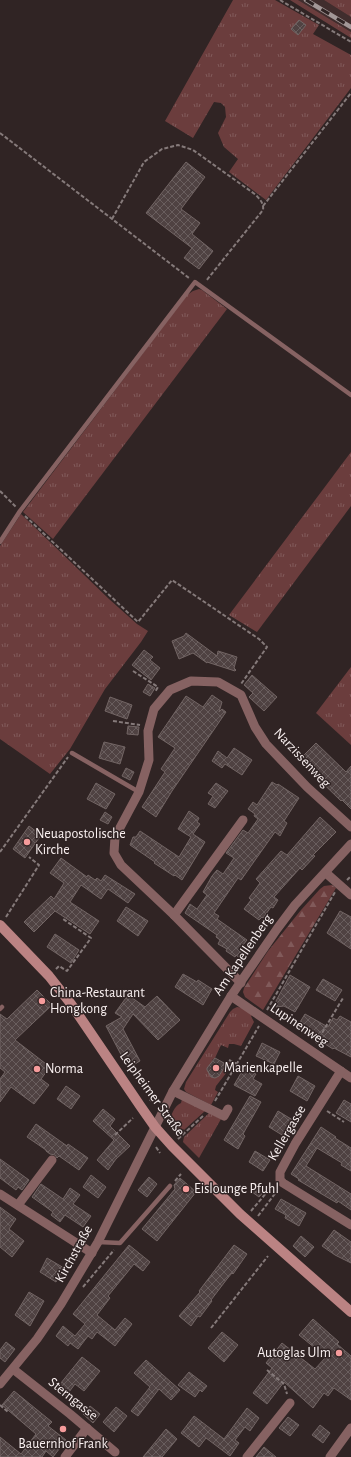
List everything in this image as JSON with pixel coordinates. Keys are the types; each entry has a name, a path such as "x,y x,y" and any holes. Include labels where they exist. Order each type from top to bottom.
{"main road":[{"name":"Leipheimer Straße","path":"2,923 49,976 76,1010 155,1127 213,1189 351,1312"}],"street":[{"name":"Narzissenweg","path":"241,983 174,915 121,865 114,854 115,837 140,792 149,760 148,731 154,709 170,690 191,682 218,682 236,692 241,695 255,726 266,744 307,787 351,827"},
{"path":"174,915 242,820"},
{"name":"Am Kapellenberg","path":"155,1127 173,1091 232,996 277,929 295,905 351,844"},
{"path":"326,872 351,895"},
{"name":"Lupinenweg","path":"232,996 351,1078"},
{"name":"Kellergasse","path":"341,1071 295,1144 280,1172 282,1182 351,1225"},
{"path":"173,1091 224,1116 228,1109"},
{"name":"Kirchstraße","path":"0,1384 13,1369 61,1304 92,1253 155,1127"},
{"path":"18,1205 52,1160"},
{"path":"0,1194 92,1253"},
{"name":"Sterngasse","path":"13,1369 115,1452"},
{"path":"247,1457 290,1403"},
{"path":"66,1457 87,1428"},
{"path":"330,1457 351,1428"}],"lane":[{"path":"0,542 20,511 195,282 351,395"},
{"path":"72,753 140,792"},
{"path":"98,1242 120,1243 170,1186"}],"path":[{"path":"280,0 351,42"},
{"path":"201,287 263,210 263,206 351,93"},
{"path":"0,133 195,282"},
{"path":"112,219 144,162 162,149 178,146 194,150 256,195 263,206"},
{"path":"0,491 138,622 172,580 259,639 267,647 236,692"},
{"path":"133,671 158,687 155,693"},
{"path":"113,721 141,725 141,730"},
{"path":"0,852 33,804 72,753"},
{"path":"2,923 39,865 29,857"},
{"path":"346,881 351,876"},
{"path":"266,1013 338,889"},
{"path":"49,976 59,966 67,971 91,938 63,919"},
{"path":"312,1051 344,998"},
{"path":"213,1106 262,1021"},
{"path":"229,1060 237,1064"},
{"path":"150,1100 151,1099 153,1102"},
{"path":"319,1106 344,1122"},
{"path":"178,1139 208,1112"},
{"path":"115,1136 133,1118"},
{"path":"258,1216 282,1182"},
{"path":"245,1218 274,1184 282,1182"},
{"path":"79,1292 120,1243"},
{"path":"211,1328 268,1256"},
{"path":"267,1370 284,1384 290,1403"},
{"path":"0,1405 8,1412"}],"shaded area":[{"path":"298,0 324,0 351,17 351,32"}],"green space":[{"path":"233,0 275,0 319,25 313,34 351,55 351,88 266,200 229,172 238,159 224,147 218,133 226,117 225,107 221,103 214,102 193,138 165,121"},
{"path":"290,0 298,0 351,32 351,38"},
{"path":"324,0 351,0 351,17"},
{"path":"199,289 227,309 53,539 23,512 187,295"},
{"path":"351,452 351,506 257,632 229,615"},
{"path":"21,514 109,599 137,624 148,631 105,689 70,749 50,774 0,739 0,546"},
{"path":"351,667 351,745 316,713"},
{"path":"332,885 336,888 263,1010 245,997 243,992 244,988 268,951 301,910 320,889 324,886"},
{"path":"237,1007 243,1008 252,1015 251,1016 254,1022 241,1046 229,1044 228,1048 221,1045 215,1058 212,1060 209,1075 221,1072 225,1066 223,1065 224,1063 230,1063 227,1072 216,1086 215,1090 218,1092 211,1105 186,1092 184,1089 186,1082 230,1012"},
{"path":"182,1099 205,1111 184,1130 183,1129 177,1134 171,1127 170,1120 173,1111 181,1103"},
{"path":"209,1113 221,1119 199,1158 183,1142 184,1137"}],"building":[{"path":"299,20 306,25 298,35 291,29"},
{"path":"186,162 205,177 181,209 200,223 192,234 213,251 199,269 184,258 192,248 146,213"},
{"path":"186,633 217,656 218,651 237,657 234,668 236,670 235,671 207,663 193,653 179,659 172,641 184,636"},
{"path":"144,650 153,657 150,660 160,668 151,680 132,665"},
{"path":"252,675 277,697 264,711 249,697 253,693 244,685"},
{"path":"148,684 155,688 150,696 143,692"},
{"path":"212,695 222,702 219,712 222,709 226,712 156,817 142,807 165,772 161,769 175,748 158,737 186,696 203,707"},
{"path":"110,697 132,705 127,719 105,711"},
{"path":"128,726 139,727 138,735 127,734"},
{"path":"104,742 125,747 120,764 99,758"},
{"path":"316,743 346,772 351,766 351,809 299,760"},
{"path":"234,748 252,760 242,775 225,764 222,768 212,761 218,751 227,758"},
{"path":"126,768 134,772 130,780 122,776"},
{"path":"272,782 277,785 278,784 299,798 284,821 287,823 280,836 275,832 241,880 238,878 214,913 219,916 217,919 247,940 243,945 247,948 240,958 236,955 235,957 226,951 227,949 218,944 220,940 216,937 217,935 185,913 190,904 197,909 207,895 203,892 212,876 217,870 223,874 234,858 226,853 243,830 248,833 258,819 254,816 255,814 248,809 253,802 257,805"},
{"path":"96,783 115,794 106,809 87,799"},
{"path":"216,783 228,791 215,808 208,804 213,796 208,793"},
{"path":"189,811 199,818 197,822 200,824 193,834 205,842 182,880 154,863 155,862 130,845 133,837 136,837 140,831 179,857 191,837 178,829"},
{"path":"105,812 112,817 108,824 100,820"},
{"path":"320,817 336,832 313,855 315,856 302,870 300,868 274,897 278,900 273,908 271,907 263,918 262,917 259,920 244,909 251,900 249,898 260,883 256,879 281,851 287,855"},
{"name":"Neuapostolische Kirche","path":"29,826 41,835 25,858 13,849"},
{"path":"61,858 87,877 88,875 95,880 97,878 101,881 105,875 135,894 128,903 108,889 101,899 81,885 70,902 99,921 90,934 55,911 34,932 24,922 51,896 54,899 64,883 50,873"},
{"path":"126,907 148,921 138,936 117,921"},
{"path":"340,911 351,917 351,949 327,933"},
{"path":"55,934 79,950 71,963 47,947"},
{"path":"183,974 197,982 198,980 212,989 203,1005 175,987"},
{"path":"290,975 310,987 295,1012 284,1006 276,1007 276,1001"},
{"path":"323,979 342,990 335,1001 316,990"},
{"path":"37,990 52,1005 15,1040 50,1067 41,1079 49,1085 34,1104 11,1087 0,1102 0,1079 5,1072 0,1068 0,1014 7,1019"},
{"path":"128,995 145,1007 157,996 180,1020 158,1040 133,1014 123,1029 140,1061 128,1068 106,1026 122,1017 115,1013"},
{"path":"305,1014 328,1027 333,1018 337,1020 340,1016 351,1022 351,1057 334,1048 333,1049 325,1044 326,1043 297,1027"},
{"path":"262,1043 280,1052 274,1064 256,1056"},
{"name":"Marienkapelle","path":"215,1058 224,1063 223,1065 225,1066 219,1076 215,1078 211,1077 207,1068"},
{"path":"244,1068 256,1074 253,1079 262,1084 255,1096 234,1085"},
{"path":"298,1076 315,1086 307,1101 290,1091"},
{"path":"66,1086 80,1096 71,1109 57,1099"},
{"path":"250,1096 261,1102 243,1134 245,1136 238,1149 224,1140"},
{"path":"344,1100 351,1104 351,1122 336,1113"},
{"path":"103,1109 115,1119 110,1126 130,1146 116,1159 108,1170 97,1160 114,1140 93,1121"},
{"path":"278,1111 296,1122 287,1138 269,1127"},
{"path":"36,1124 67,1146 68,1144 88,1158 79,1170 59,1156 57,1158 55,1155 50,1154 27,1137"},
{"path":"321,1127 351,1148 351,1171 341,1165 342,1163 317,1148 306,1166 351,1194 351,1210 338,1201 337,1203 298,1180 299,1179 291,1174"},
{"path":"255,1151 270,1160 263,1171 249,1162"},
{"path":"0,1159 29,1180 22,1190 18,1187 16,1190 0,1178"},
{"path":"91,1175 106,1187 98,1198 83,1187"},
{"path":"149,1177 157,1184 147,1197 138,1190"},
{"path":"180,1178 196,1192 157,1241 142,1229 175,1189 174,1185"},
{"path":"41,1184 63,1199 70,1188 80,1195 73,1204 91,1216 83,1227 65,1215 60,1222 51,1215 53,1212 32,1197"},
{"path":"258,1184 265,1190 259,1197 252,1192"},
{"path":"281,1199 306,1213 299,1226 285,1218 286,1215 275,1209"},
{"path":"0,1207 16,1219 9,1229 24,1241 12,1257 0,1247"},
{"path":"334,1230 351,1242 351,1263 322,1246"},
{"path":"301,1236 314,1247 305,1257 293,1246"},
{"path":"129,1245 150,1262 143,1271 134,1264 108,1296 110,1298 97,1315 115,1330 125,1318 132,1324 115,1346 97,1332 92,1339 88,1336 78,1349 70,1343 68,1346 56,1336 63,1326 75,1336 85,1324 73,1314"},
{"path":"234,1245 247,1254 233,1274 232,1273 211,1300 212,1301 200,1317 198,1316 191,1326 179,1316 200,1292 199,1291"},
{"path":"47,1258 64,1268 56,1282 40,1272"},
{"path":"29,1292 44,1301 30,1326 15,1315"},
{"path":"313,1319 339,1342 337,1344 351,1356 351,1400 334,1388 328,1396 324,1393 313,1408 284,1382 267,1404 253,1393 272,1368 266,1363 282,1343 315,1369 326,1357 299,1335"},
{"path":"222,1332 238,1345 224,1362 208,1348"},
{"path":"6,1342 15,1349 5,1362 0,1358 0,1350"},
{"path":"82,1357 100,1371 84,1391 75,1384 66,1396 56,1389"},
{"path":"146,1360 180,1390 171,1400 159,1389 138,1416 131,1411 150,1387 134,1373"},
{"path":"189,1372 207,1386 202,1392 200,1390 195,1397 178,1385"},
{"path":"14,1391 52,1422 48,1426 66,1440 53,1457 46,1451 42,1457 0,1457 0,1437 21,1454 36,1434 2,1405"},
{"path":"90,1406 100,1414 93,1423 83,1414"},
{"path":"116,1407 127,1416 114,1432 103,1422"},
{"path":"247,1408 259,1418 250,1431 245,1427 235,1440 239,1443 230,1456 206,1438 199,1447 181,1433 194,1416 224,1439"},
{"path":"288,1417 299,1425 290,1436 279,1428"},
{"path":"320,1425 330,1433 323,1443 312,1435"},
{"path":"166,1429 177,1439 162,1457 143,1457"},
{"path":"264,1447 276,1457 256,1457"}],"railway":[{"path":"306,0 351,27"}],"place":[{"name":"Neuapostolische Kirche","path":"27,842"},
{"name":"China-Restaurant Hongkong","path":"42,1001"},
{"name":"Marienkapelle","path":"216,1068"},
{"name":"Norma","path":"37,1069"},
{"name":"Eislounge Pfuhl","path":"186,1189"},
{"name":"Autoglas Ulm","path":"339,1353"},
{"name":"Bauernhof Frank","path":"63,1429"}]}
